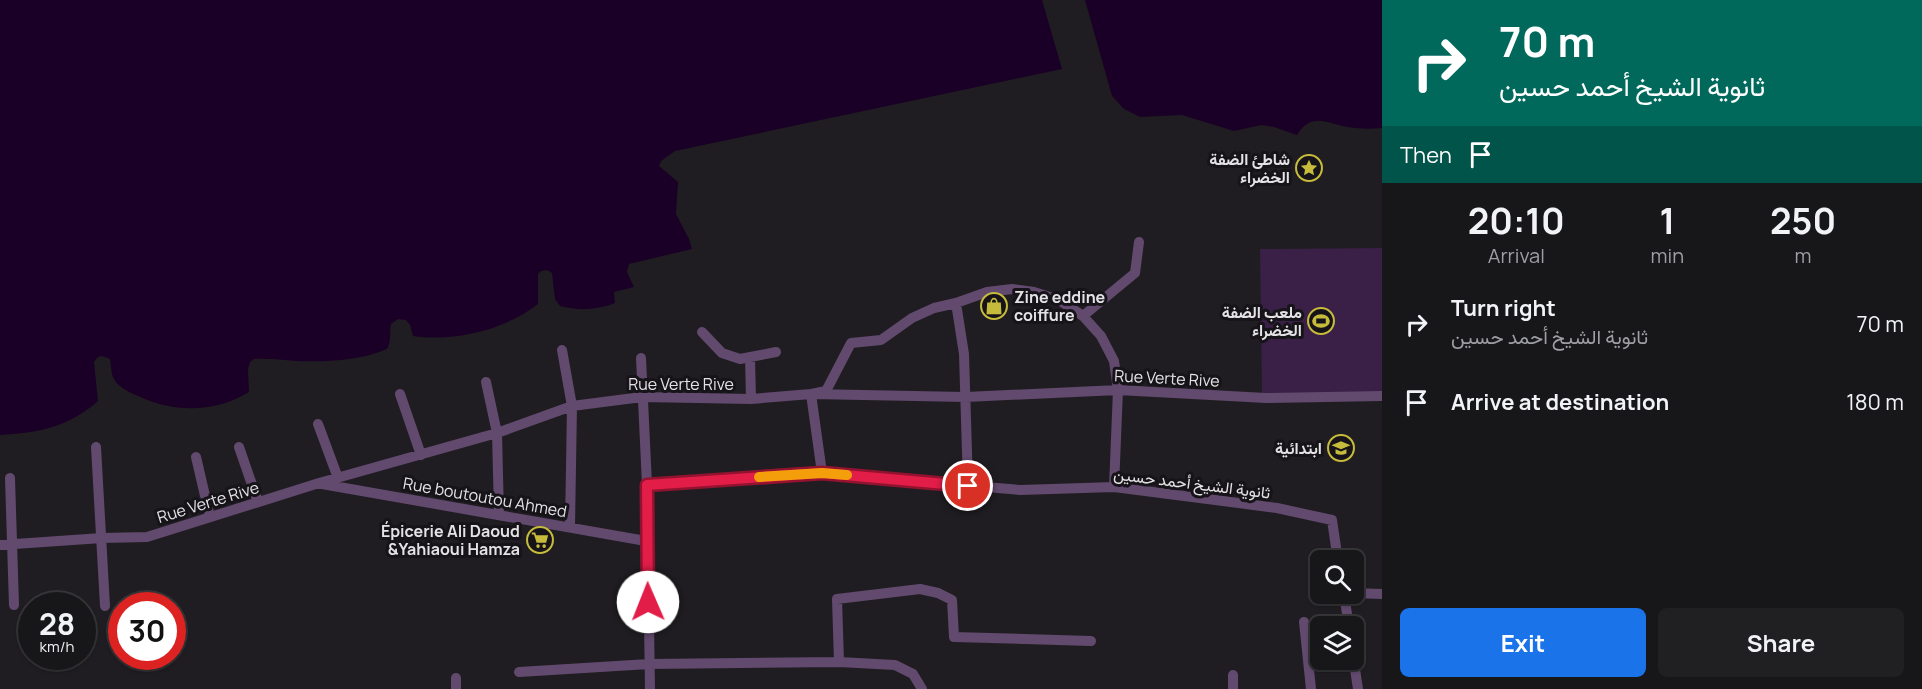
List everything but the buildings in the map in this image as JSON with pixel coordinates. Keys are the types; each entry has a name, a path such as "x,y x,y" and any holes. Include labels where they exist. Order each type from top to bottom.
{"street":[{"path":"1083,316 1135,273 1139,242"},
{"path":"822,473 811,394 826,391 850,343 881,340 912,318 934,308 987,292 1012,289 1034,292 1059,300 1083,316 1101,336 1114,361 1118,390 1114,487"},
{"path":"956,303 964,354 968,486"},
{"path":"702,332 722,353 740,359 776,352"},
{"path":"562,350 572,406 570,527"},
{"path":"750,357 751,399"},
{"path":"641,358 647,485 646,541 650,689"},
{"path":"486,382 497,433 499,515"},
{"name":"Rue Verte Rive","path":"0,545 147,537 319,483 497,433 572,406 642,397 751,399 811,394 966,397 1118,390 1266,398 1382,396"},
{"path":"400,394 421,454"},
{"path":"318,424 338,478"},
{"path":"96,447 105,606"},
{"path":"239,447 258,502"},
{"path":"196,457 210,517"},
{"name":"ثانوية الشيخ أحمد حسين","path":"647,485 822,473 1020,490 1114,487 1277,508 1332,520 1336,550"},
{"path":"10,478 14,605"},
{"name":"Rue boutoutou Ahmed","path":"319,483 646,541"},
{"path":"839,662 837,599 920,589 938,593 952,600 954,637 1091,641"},
{"path":"1364,593 1382,594"},
{"path":"1304,622 1311,689"},
{"path":"519,672 649,664 839,662 895,665 913,674 922,689"},
{"path":"1355,670 1358,689"},
{"path":"1233,675 1233,689"}],"shaded area":[{"path":"0,0 1042,0 1062,69 675,151 661,161 659,166 678,182 676,214 692,249 629,264 627,272 634,287 614,292 615,303 588,309 560,306 555,299 552,273 547,270 541,271 538,274 538,304 510,321 479,332 429,337 413,336 406,320 398,319 391,324 387,349 377,353 342,360 254,359 250,362 248,369 249,392 236,399 208,407 166,406 131,393 115,381 110,359 102,356 94,362 98,401 87,410 52,427 27,433 0,435"},
{"path":"1085,0 1382,0 1382,128 1357,128 1314,121 1308,123 1297,135 1261,125 1234,131 1182,115 1140,117 1124,109 1112,96"},
{"name":"ملعب الضفة الخضراء","path":"1382,248 1382,394 1262,395 1260,249"}],"slow traffic":[{"path":"759,477 822,473 847,475"}],"place":[{"name":"شاطئ الضفة الخضراء","path":"1309,168"},
{"name":"Zine eddine coiffure","path":"994,306"},
{"name":"ملعب الضفة الخضراء","path":"1321,321"},
{"name":"ابتدائية","path":"1341,448"},
{"name":"Épicerie Ali Daoud &Yahiaoui Hamza","path":"540,540"}],"route":[{"path":"648,602 647,485 822,473 968,486"}]}
